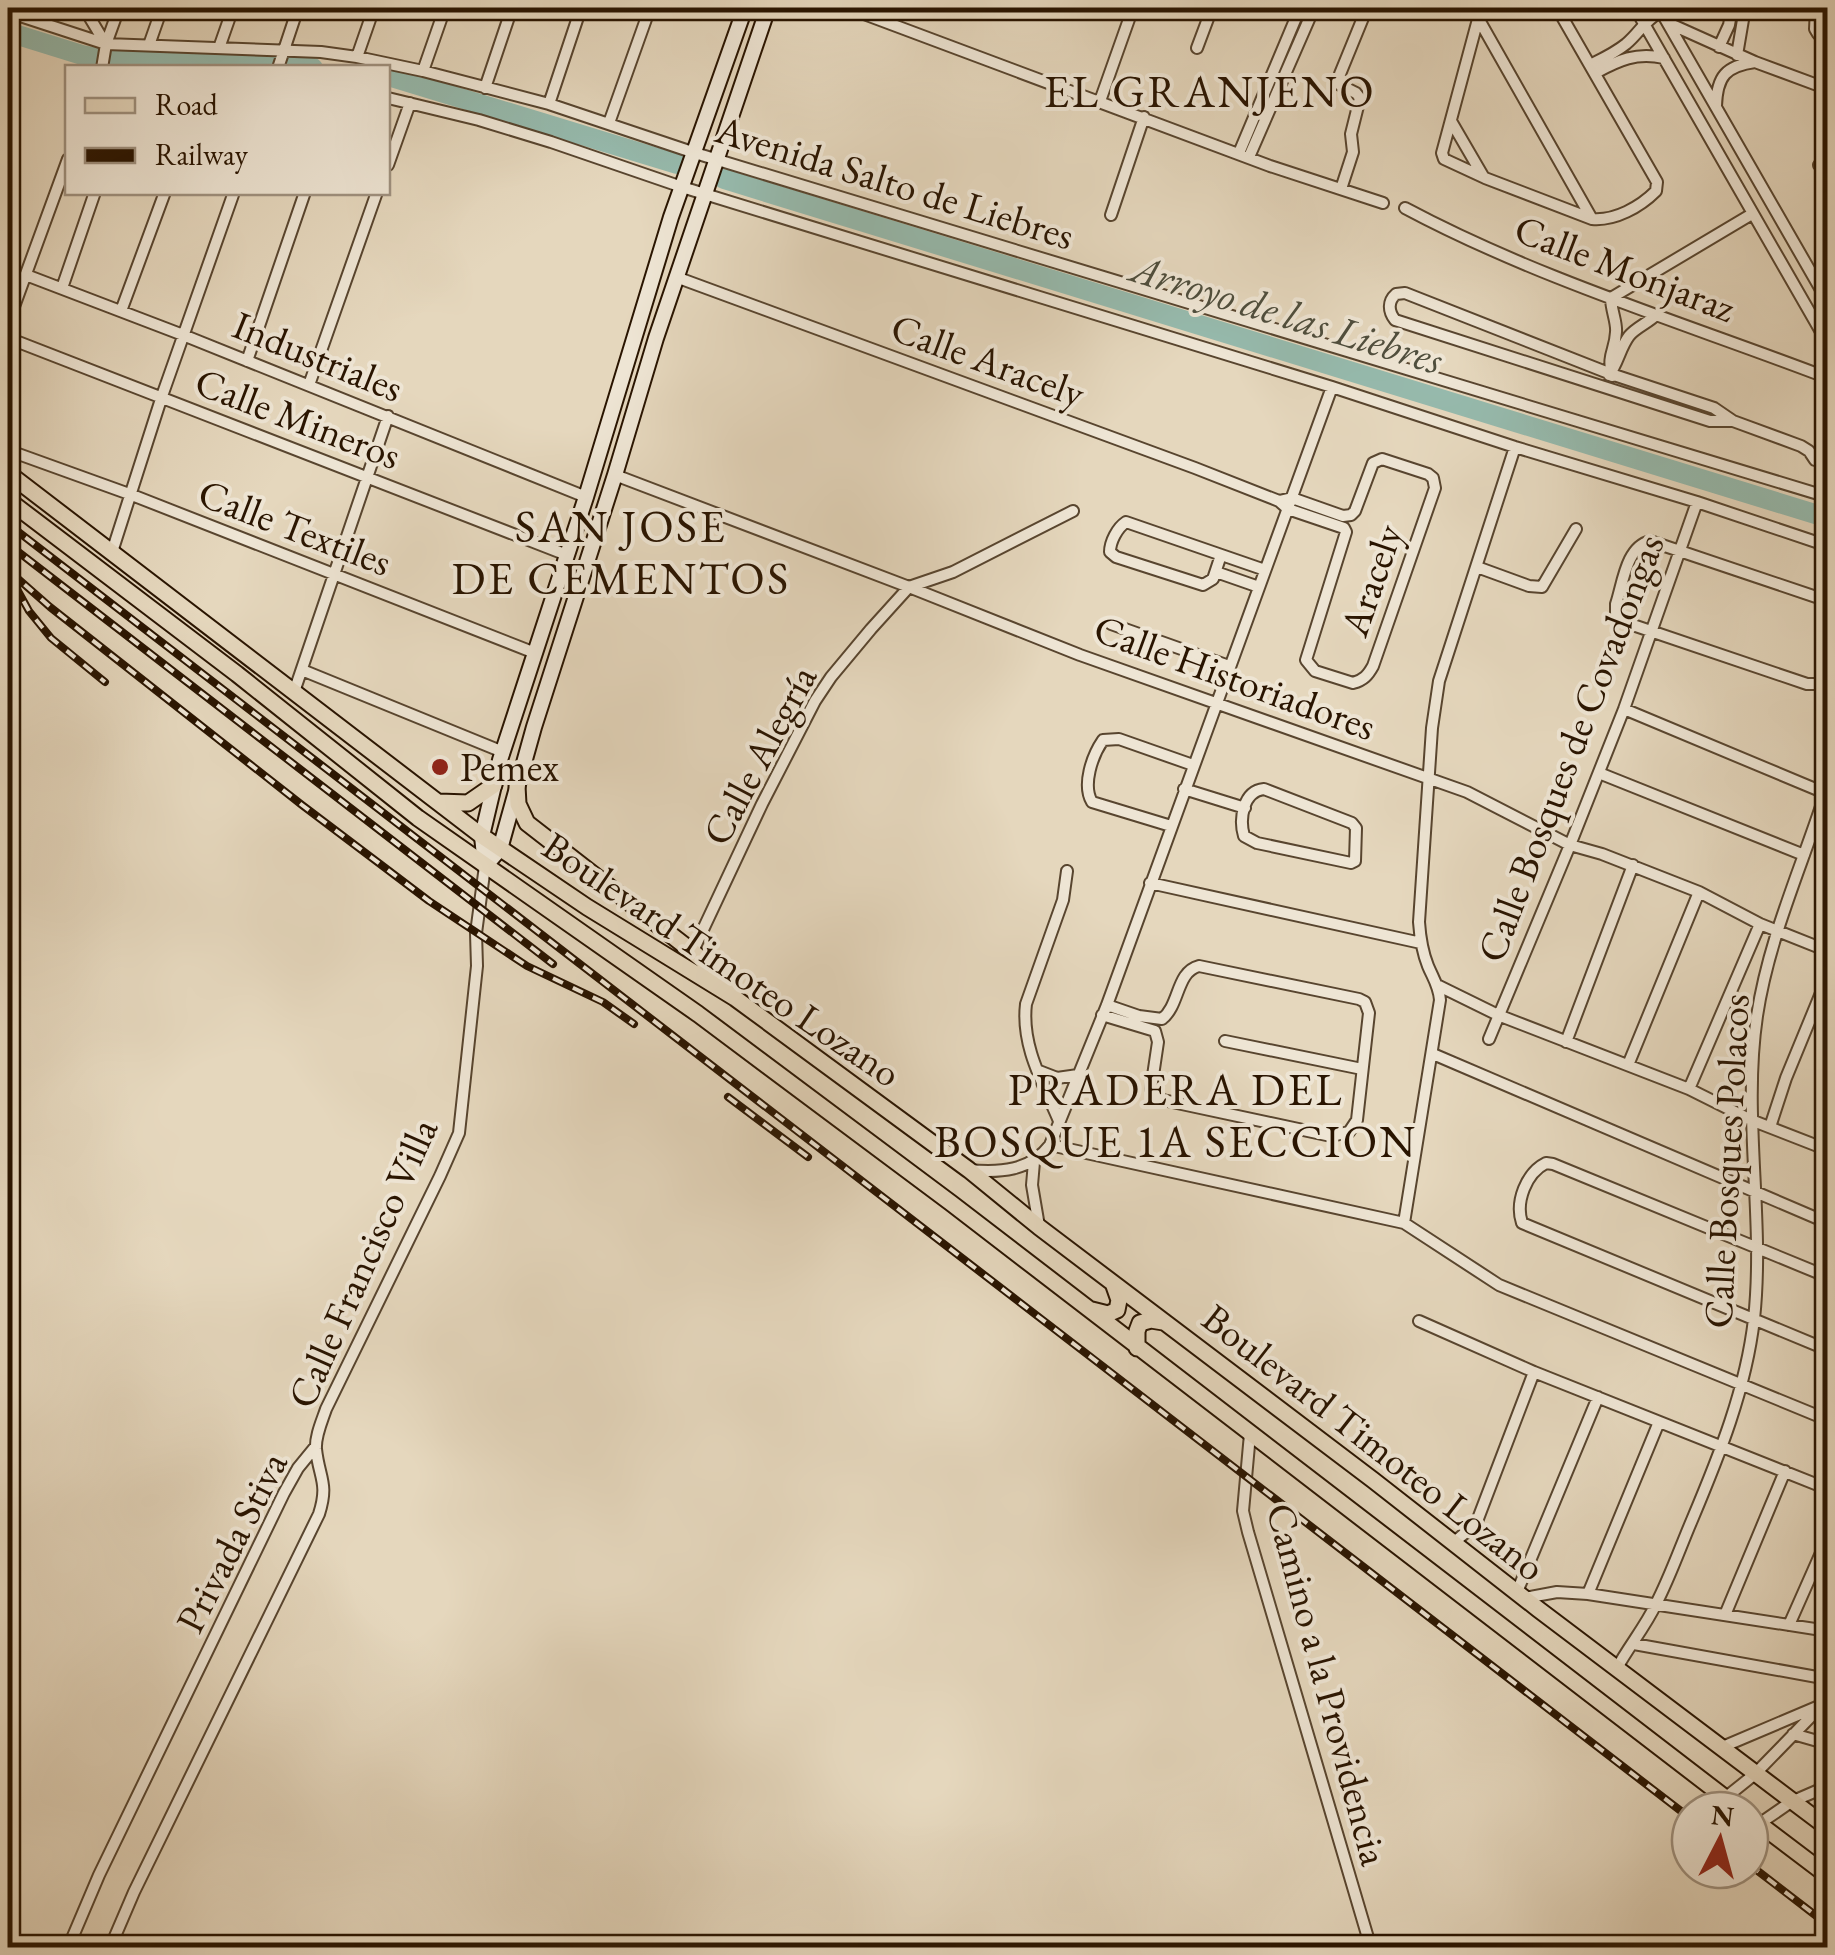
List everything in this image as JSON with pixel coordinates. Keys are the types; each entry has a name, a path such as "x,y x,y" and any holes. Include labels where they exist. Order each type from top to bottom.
{"main road":[{"path":"486,866 482,836 503,752 648,292 745,8"},
{"path":"486,866 500,849 516,786 676,277 768,8"},
{"name":"Boulevard Timoteo Lozano","path":"8,473 482,836 587,908 735,998 969,1170 1828,1828"},
{"name":"Boulevard Timoteo Lozano","path":"8,500 418,818 713,1025 951,1203 1715,1790"},
{"path":"436,802 468,803 494,785"},
{"path":"516,786 518,804 527,824 693,952 722,977 735,998"},
{"path":"1088,1309 1108,1314 1117,1310 1119,1300 1113,1282"},
{"path":"1136,1348 1140,1323 1163,1322"},
{"path":"1770,1832 1828,1876"}],"street":[{"path":"84,8 105,47"},
{"path":"149,46 162,8"},
{"path":"219,48 233,8"},
{"path":"280,59 298,8"},
{"path":"357,57 374,8"},
{"path":"423,71 444,8"},
{"path":"485,88 512,8"},
{"path":"549,104 581,8"},
{"path":"609,123 650,8"},
{"path":"848,8 1270,166 1383,204"},
{"path":"1100,102 1132,8"},
{"path":"1197,48 1212,8"},
{"path":"1244,155 1300,8"},
{"path":"1244,155 1314,8"},
{"path":"1341,189 1353,152 1351,134 1360,98 1340,85 1340,74 1367,8"},
{"path":"1479,12 1443,156 1485,178 1592,219 1608,219 1653,195 1655,177 1557,8"},
{"path":"1635,8 1828,344"},
{"path":"1719,46 1732,8"},
{"path":"1737,54 1745,8"},
{"path":"1816,8 1814,29 1828,38"},
{"path":"1592,69 1624,45 1660,9 1828,302"},
{"path":"102,65 114,10"},
{"name":"Avenida Salto de Liebres","path":"8,12 105,47 219,48 280,59 321,52 423,71 549,104 694,156 1828,497"},
{"path":"1479,12 1592,219"},
{"path":"1668,23 1828,90"},
{"path":"1592,69 1632,56 1664,58"},
{"path":"1716,107 1719,83 1725,73 1755,62"},
{"name":"Avenida Salto de Liebres","path":"390,98 479,120 684,183 1828,546"},
{"path":"390,159 410,103"},
{"path":"1111,215 1144,117"},
{"path":"1451,120 1485,178"},
{"path":"1705,131 1726,124"},
{"path":"8,323 65,167"},
{"path":"62,288 94,195"},
{"path":"122,310 164,195"},
{"path":"112,552 233,195"},
{"path":"247,360 304,195"},
{"path":"309,385 377,195"},
{"name":"Calle Monjaraz","path":"1405,208 1444,230 1611,298 1828,378"},
{"path":"1630,334 1617,329 1611,298 1752,214"},
{"name":"Industriales","path":"26,275 586,497"},
{"name":"Calle Aracely","path":"676,277 1286,502"},
{"path":"1733,421 1710,420 1395,320 1389,310 1390,302 1396,294 1404,293 1610,374 1714,408 1733,421 1802,446 1815,460"},
{"path":"1593,382 1610,374 1630,334 1656,314"},
{"path":"1617,329 1609,358 1610,374 1618,390"},
{"name":"Calle Mineros","path":"8,338 566,555"},
{"path":"969,1170 1002,1171 1034,1162 1050,1145 1104,1010 1259,587 1286,502 1332,386"},
{"path":"294,692 388,416"},
{"path":"1404,1223 1440,1000 1421,943 1420,904 1433,713 1438,681 1515,447"},
{"name":"Calle Textiles","path":"10,451 535,654"},
{"path":"25,486 32,459"},
{"name":"Aracely","path":"1382,460 1428,474 1434,481 1372,666 1363,679 1354,683 1314,671 1306,660 1346,532 1286,502 1351,516 1373,463 1382,460"},
{"name":"Calle Historiadores","path":"615,476 1080,655 1467,792 1570,846 1602,854 1699,892 1760,924 1828,951"},
{"name":"Calle Bosques de Covadongas","path":"1488,1039 1624,709 1697,502"},
{"path":"908,587 952,572 1073,511"},
{"path":"1221,555 1213,579 1203,585 1116,558 1110,546 1126,522 1265,570"},
{"path":"1476,567 1529,586 1542,586 1576,529"},
{"path":"1828,602 1650,541 1633,552 1616,604 1616,613 1624,622 1807,684 1820,684 1828,677"},
{"path":"1216,572 1259,587"},
{"name":"Calle Alegría","path":"682,966 693,952 815,701 908,587"},
{"path":"1111,624 1230,666"},
{"path":"302,670 503,752"},
{"path":"1624,709 1826,789"},
{"path":"1171,826 1090,800 1087,784 1098,746 1109,738 1119,739 1193,766"},
{"path":"1599,772 1804,855"},
{"path":"1184,789 1244,808"},
{"name":"Calle Bosques Polacos","path":"1617,1668 1656,1604 1723,1446 1740,1384 1754,1319 1757,1194 1751,1120 1756,1021 1777,930 1826,789"},
{"path":"1264,790 1352,822 1356,828 1356,858 1351,863 1250,840 1241,827 1244,808 1250,794 1264,790"},
{"name":"Calle Francisco Villa","path":"316,1446 326,1409 459,1133 476,933 486,866"},
{"path":"1566,1042 1633,866"},
{"path":"1060,1122 1026,1038 1024,1021 1026,1004 1063,900 1067,871"},
{"path":"1150,883 1421,943"},
{"path":"1628,1065 1699,892"},
{"path":"1689,1089 1760,924"},
{"path":"1194,966 1359,999 1365,1002 1369,1013 1357,1120 1349,1132 1341,1135 1314,1132 1173,1103 1156,1096 1151,1084 1157,1034 1104,1010 1162,1019 1170,1013 1186,972 1194,966"},
{"path":"1770,1128 1828,976"},
{"path":"1438,986 1498,1015 1689,1089 1751,1120 1828,1150"},
{"path":"1226,1040 1362,1068"},
{"path":"1433,1054 1828,1223"},
{"path":"1038,1070 1057,1078 1078,1075"},
{"path":"1050,1145 1404,1223 1499,1284 1828,1420"},
{"path":"1034,1162 1032,1178 1039,1226"},
{"path":"1828,1278 1553,1164 1546,1163 1534,1170 1518,1204 1522,1223 1828,1350"},
{"path":"1419,1321 1534,1372 1828,1489"},
{"path":"1452,1543 1476,1524 1534,1372"},
{"path":"1598,1397 1520,1595 1588,1594 1828,1632"},
{"path":"1588,1594 1659,1422"},
{"name":"Camino a la Providencia","path":"1250,1434 1244,1510 1248,1532 1371,1948"},
{"name":"Privada Stiva","path":"68,1948 114,1844 284,1494 316,1446"},
{"name":"Privada Stiva","path":"110,1948 319,1514 325,1485 316,1446"},
{"path":"1725,1616 1785,1471"},
{"path":"1788,1626 1828,1537"},
{"path":"1634,1644 1828,1679"},
{"path":"1735,1790 1823,1702"},
{"path":"1720,1748 1823,1702"},
{"path":"1823,1702 1828,1719"},
{"path":"1793,1734 1828,1744"},
{"path":"1770,1812 1828,1786"}],"waterway":[{"name":"Arroyo de las Liebres","path":"8,32 99,58"},
{"name":"Arroyo de las Liebres","path":"108,59 272,64"},
{"name":"Arroyo de las Liebres","path":"390,77 677,164"},
{"name":"Arroyo de las Liebres","path":"724,179 1828,518"}],"railway":[{"path":"8,524 1670,1803"},
{"path":"8,544 553,964"},
{"path":"8,570 50,607 429,901 527,966 603,1002 634,1024"},
{"path":"13,582 29,611 51,638 105,682"},
{"path":"728,1097 808,1157"},
{"path":"1770,1880 1828,1925"}],"place":[{"name":"Pemex","path":"440,767"}],"district":[{"name":"EL GRANJENO","path":"1210,91"},
{"name":"SAN JOSE DE CEMENTOS","path":"621,552"},
{"name":"PRADERA DEL BOSQUE 1A SECCION","path":"1176,1115"}]}
